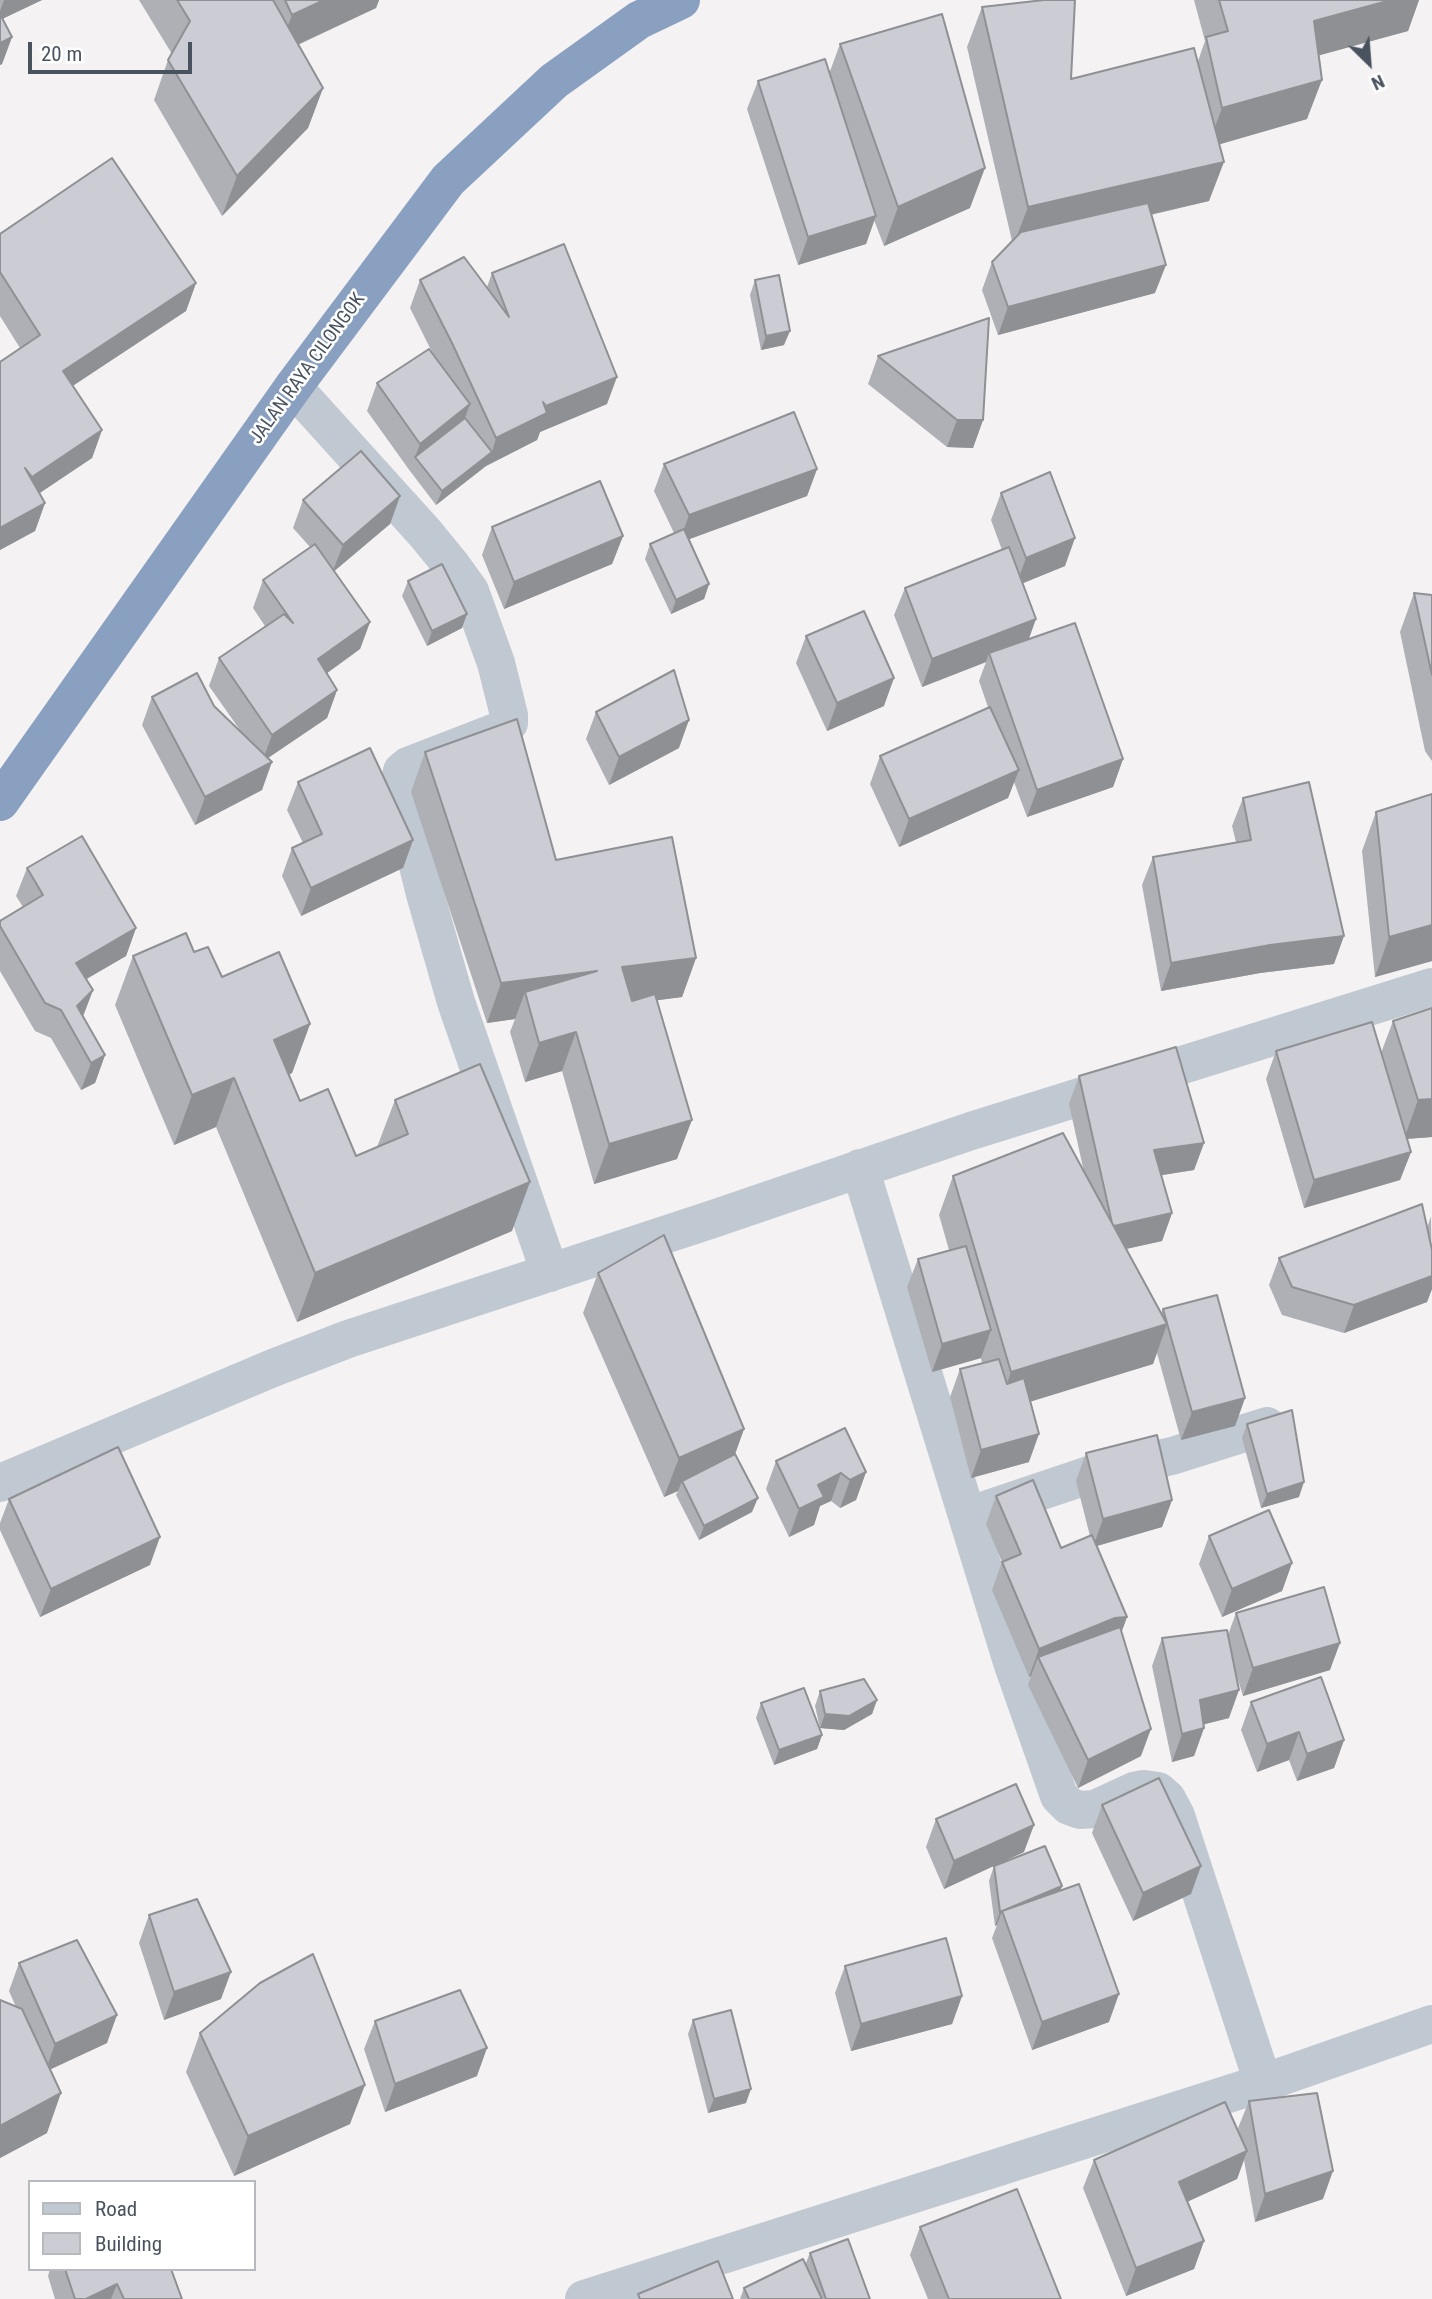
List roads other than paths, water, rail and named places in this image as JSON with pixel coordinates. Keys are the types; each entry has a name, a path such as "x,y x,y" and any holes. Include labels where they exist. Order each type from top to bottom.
{"highway":[{"name":"JALAN RAYA CILONGOK","path":"0,802 293,387 448,180 554,80 639,20 681,0"}],"street":[{"path":"293,387 452,566 470,591 496,663 509,723 501,730 408,766 402,771 400,780 403,806 456,1002 550,1273"},
{"path":"0,1483 348,1339 1010,1118 1432,987"},
{"path":"860,1168 1012,1662 1059,1796 1069,1806 1080,1810 1095,1809 1144,1789 1158,1791 1167,1799 1176,1816 1263,2082"},
{"path":"966,1516 1101,1472 1184,1452 1266,1426"},
{"path":"584,2299 1263,2082 1432,2024"}]}
